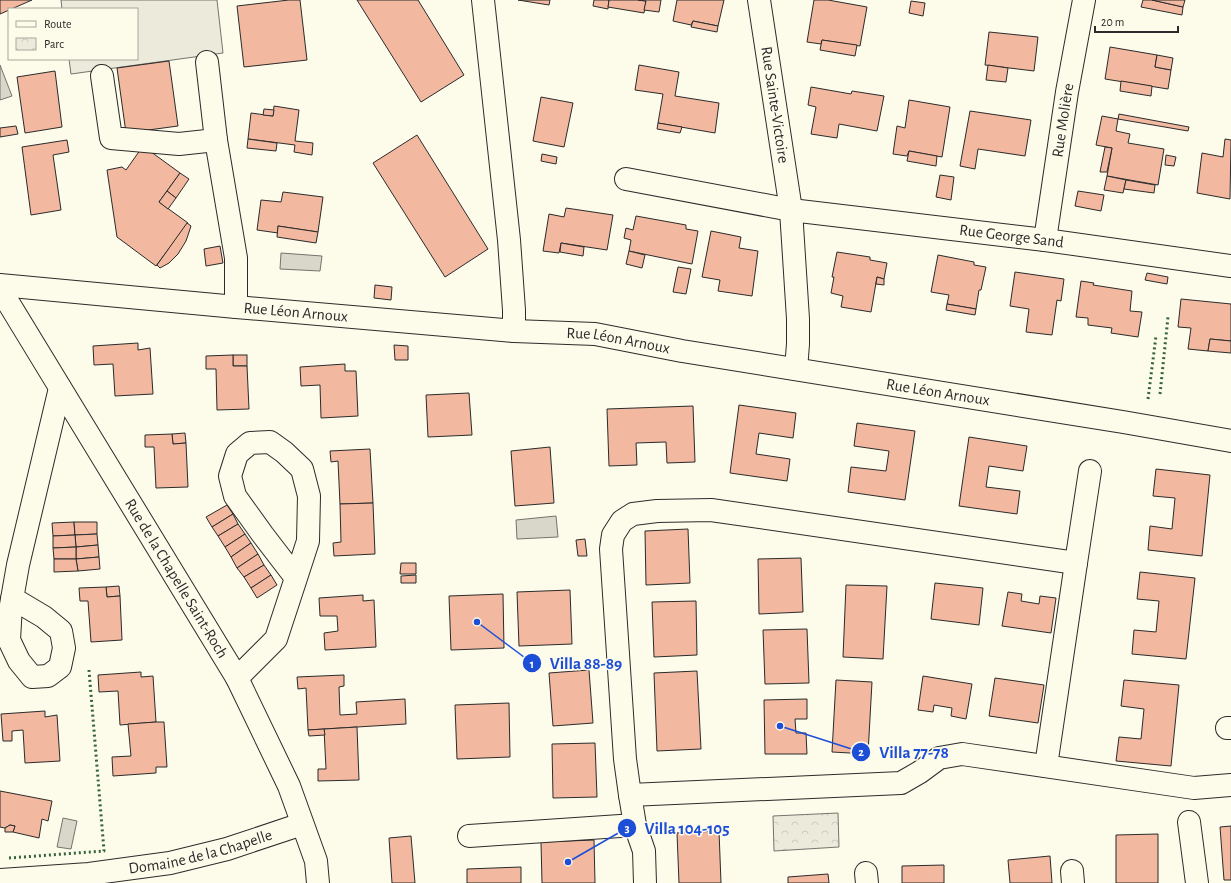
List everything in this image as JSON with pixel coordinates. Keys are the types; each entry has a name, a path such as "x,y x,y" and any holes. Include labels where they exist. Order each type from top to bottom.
{"street":[{"path":"483,0 509,240 514,331"},
{"name":"Rue Sainte-Victoire","path":"759,0 791,210 798,319 796,369"},
{"name":"Rue Molière","path":"1045,240 1067,92 1084,0"},
{"path":"207,62 216,140 236,258 236,307"},
{"path":"102,76 111,138 179,144 216,140"},
{"name":"Rue George Sand","path":"626,178 791,210 1045,240 1231,266"},
{"name":"Rue Léon Arnoux","path":"0,285 514,331 596,334 682,350 1123,422 1231,442"},
{"name":"Rue de la Chapelle Saint-Roch","path":"0,289 236,678 289,786 316,861 318,883"},
{"path":"12,598 18,565 60,388"},
{"path":"236,678 276,639 296,578 308,541 309,496 302,469 284,452 270,442 250,443 237,454 230,476 235,496 262,535 296,578"},
{"path":"1046,766 1090,471"},
{"path":"645,883 644,851 635,825 625,760 611,549 613,535 622,521 633,514 711,510 1076,563"},
{"path":"630,795 901,783 920,772 938,758 962,754 1194,788 1231,785"},
{"path":"1189,822 1197,883"},
{"name":"Domaine de la Chapelle","path":"0,880 89,874 170,863 227,849 302,824"},
{"path":"469,836 635,825"}],"green space":[{"path":"61,0 217,0 223,53 71,74 69,60 138,60 138,8 62,8"},
{"path":"838,813 839,847 774,851 773,816"}],"shaded area":[{"path":"0,65 12,96 0,100"},
{"path":"281,253 322,256 320,271 280,269"},
{"path":"556,516 558,537 517,539 516,520"},
{"path":"63,818 77,821 71,849 57,847"}],"building":[{"path":"0,0 32,0 14,8 8,8 8,10 0,14"},
{"path":"300,0 307,60 244,67 237,6"},
{"path":"357,0 418,0 464,75 421,102"},
{"path":"518,0 550,0 549,5"},
{"path":"594,0 609,0 608,9 593,6"},
{"path":"609,0 646,1 644,13 608,7"},
{"path":"638,0 661,0 659,12 644,10 646,1"},
{"path":"677,0 724,0 718,26 693,21 691,25 673,21"},
{"path":"814,0 828,0 867,7 860,46 822,40 821,44 807,42"},
{"path":"1143,0 1152,0 1183,7 1182,15 1141,7"},
{"path":"1152,0 1185,0 1183,7"},
{"path":"911,1 925,3 923,16 909,13"},
{"path":"693,21 718,26 717,32 691,27"},
{"path":"989,32 1038,37 1034,71 985,65"},
{"path":"822,40 857,45 855,56 820,50"},
{"path":"1110,47 1157,55 1155,67 1171,70 1168,89 1105,79"},
{"path":"1157,55 1173,58 1171,70 1155,67"},
{"path":"169,61 178,126 126,133 117,68"},
{"path":"639,65 679,72 675,96 719,103 715,133 658,123 663,94 635,90"},
{"path":"988,65 1008,68 1006,82 986,80"},
{"path":"55,71 62,127 25,133 17,77"},
{"path":"1121,81 1152,86 1151,96 1120,91"},
{"path":"811,87 851,94 852,91 884,96 877,131 839,124 837,138 811,134 816,107 808,105"},
{"path":"541,97 573,103 564,147 533,141"},
{"path":"909,100 950,107 942,157 909,151 907,156 893,154 897,126 905,128"},
{"path":"274,106 299,110 295,141 313,143 312,155 294,152 295,145 248,139 251,113 273,116"},
{"path":"264,109 274,110 273,116 263,115"},
{"path":"970,111 1031,120 1025,156 978,149 975,169 960,166"},
{"path":"1119,114 1189,127 1188,131 1118,119"},
{"path":"1102,116 1118,119 1116,131 1130,134 1128,143 1164,149 1158,185 1107,176 1112,148 1096,145"},
{"path":"658,123 682,127 680,133 657,129"},
{"path":"16,126 18,134 0,137 0,128"},
{"path":"417,135 488,249 445,277 373,163"},
{"path":"248,139 277,143 276,151 247,148"},
{"path":"1225,139 1231,140 1230,199 1197,193 1202,153 1223,157"},
{"path":"67,140 69,152 53,155 61,210 31,215 22,147"},
{"path":"143,146 180,173 159,202 188,223 156,266 117,237 107,170 122,167 126,170"},
{"path":"1105,147 1112,148 1107,172 1100,172"},
{"path":"909,151 937,156 936,166 907,161"},
{"path":"542,154 557,157 556,164 541,161"},
{"path":"1166,155 1176,157 1174,166 1165,165"},
{"path":"180,173 189,179 176,198 167,191"},
{"path":"940,175 954,177 951,200 936,197"},
{"path":"1107,176 1126,180 1123,193 1104,190"},
{"path":"1126,180 1155,185 1154,193 1124,189"},
{"path":"167,191 176,198 168,209 159,202"},
{"path":"1078,191 1104,195 1101,211 1075,206"},
{"path":"283,192 323,197 318,232 278,226 278,233 257,230 261,200 281,202"},
{"path":"566,208 613,215 607,250 561,243 559,253 543,251 549,214 564,217"},
{"path":"636,216 686,225 686,229 698,231 692,264 629,251 631,240 624,238 626,228 633,230"},
{"path":"187,223 191,226 186,241 178,254 169,263 160,268 157,265"},
{"path":"278,226 318,232 316,243 277,237"},
{"path":"711,231 741,237 739,248 758,251 752,296 718,291 720,280 702,277"},
{"path":"561,243 584,247 583,256 560,252"},
{"path":"220,246 223,263 206,266 204,249"},
{"path":"629,251 645,255 642,268 626,264"},
{"path":"837,252 870,257 870,260 887,263 884,279 877,277 871,312 841,307 843,296 831,293 834,277 832,277"},
{"path":"938,255 974,262 974,265 986,267 981,290 979,290 976,309 947,304 949,295 931,292"},
{"path":"678,267 691,269 686,294 673,292"},
{"path":"1015,272 1064,279 1061,301 1057,300 1052,335 1026,332 1029,309 1010,306"},
{"path":"1147,273 1168,277 1167,284 1145,280"},
{"path":"877,277 884,279 884,285 876,284"},
{"path":"1081,281 1094,283 1093,285 1132,291 1130,311 1142,312 1138,337 1111,333 1112,328 1088,325 1088,318 1076,317"},
{"path":"375,285 392,287 391,300 374,298"},
{"path":"1181,299 1231,304 1231,341 1210,339 1208,351 1188,349 1191,328 1178,327"},
{"path":"947,304 976,309 975,315 946,310"},
{"path":"1210,339 1231,341 1231,353 1208,351"},
{"path":"138,343 138,350 150,348 153,394 115,396 113,364 94,365 93,346"},
{"path":"394,345 408,346 408,360 395,360"},
{"path":"233,355 247,355 247,366 233,366"},
{"path":"233,355 233,366 247,366 249,409 217,410 216,369 206,369 206,356"},
{"path":"345,364 345,371 356,371 358,416 321,418 320,385 301,386 300,367"},
{"path":"469,393 472,435 428,437 426,395"},
{"path":"739,405 796,413 793,438 759,433 756,454 790,459 787,481 730,473"},
{"path":"693,406 695,462 667,463 666,442 636,443 637,465 609,466 607,409"},
{"path":"857,423 915,431 905,500 848,492 851,467 886,471 889,451 854,446"},
{"path":"185,433 186,443 173,444 172,434"},
{"path":"172,434 173,444 186,443 188,487 156,488 154,447 145,447 145,435"},
{"path":"969,437 1027,446 1023,471 989,466 986,487 1020,491 1017,514 959,506"},
{"path":"550,447 554,503 515,506 511,451"},
{"path":"370,449 373,503 340,504 338,461 331,462 330,451"},
{"path":"1156,469 1210,475 1202,556 1148,550 1150,526 1172,529 1175,498 1153,496"},
{"path":"373,503 375,554 334,556 333,543 341,542 340,504"},
{"path":"227,505 233,514 212,527 206,517"},
{"path":"233,514 238,524 218,536 212,527"},
{"path":"74,522 75,535 53,536 52,523"},
{"path":"74,522 97,522 97,534 75,535"},
{"path":"238,524 245,534 225,547 218,536"},
{"path":"688,529 690,583 646,585 645,531"},
{"path":"97,534 98,545 76,547 75,535"},
{"path":"245,534 251,543 231,557 225,547"},
{"path":"75,535 76,547 53,548 53,536"},
{"path":"585,539 587,556 578,556 576,540"},
{"path":"251,543 258,554 237,568 231,557"},
{"path":"98,545 99,557 76,559 76,547"},
{"path":"76,547 76,559 54,559 53,548"},
{"path":"258,554 264,565 244,577 237,568"},
{"path":"99,557 100,569 78,571 76,559"},
{"path":"801,558 803,612 759,614 758,559"},
{"path":"54,559 76,559 78,571 54,572"},
{"path":"401,563 416,563 416,574 400,574"},
{"path":"264,565 271,575 251,588 244,577"},
{"path":"1140,572 1195,578 1186,659 1132,654 1134,630 1156,632 1159,601 1137,599"},
{"path":"271,575 277,585 257,598 251,588"},
{"path":"416,575 416,583 401,583 401,576"},
{"path":"935,583 983,588 979,625 931,619"},
{"path":"846,585 887,586 883,659 843,657"},
{"path":"119,586 120,596 107,597 106,587"},
{"path":"106,587 107,597 120,596 122,640 91,642 88,601 80,601 79,588"},
{"path":"570,590 572,644 519,646 517,592"},
{"path":"1008,592 1022,594 1021,601 1039,604 1040,596 1056,598 1051,633 1002,626"},
{"path":"503,594 504,648 451,650 449,596"},
{"path":"363,595 363,601 374,600 376,647 325,650 324,633 338,631 337,616 320,616 319,598"},
{"path":"696,601 697,655 654,657 652,602"},
{"path":"807,629 809,683 765,684 763,630"},
{"path":"589,670 593,723 553,726 549,673"},
{"path":"697,671 701,749 657,751 654,673"},
{"path":"141,672 141,677 153,676 156,722 120,725 118,691 99,692 98,675"},
{"path":"344,675 344,686 339,687 340,715 357,714 356,702 405,699 406,724 308,730 306,688 298,689 297,677"},
{"path":"923,676 972,684 966,719 951,716 952,708 934,705 933,712 918,710"},
{"path":"995,678 1044,685 1038,723 989,716"},
{"path":"836,680 872,682 868,754 832,752"},
{"path":"1124,680 1179,685 1171,766 1116,761 1119,737 1141,739 1144,709 1121,706"},
{"path":"807,699 807,719 795,719 796,733 806,733 807,754 765,754 764,700"},
{"path":"509,703 510,757 457,759 455,705"},
{"path":"45,711 45,717 57,715 60,761 25,763 23,730 12,731 12,741 3,741 1,714"},
{"path":"164,722 167,767 156,767 156,773 113,776 112,757 131,756 128,724"},
{"path":"357,727 359,780 318,781 318,769 326,769 324,729"},
{"path":"324,729 325,735 309,736 308,730"},
{"path":"595,743 597,797 553,798 552,744"},
{"path":"0,791 52,801 48,821 42,819 39,838 13,832 15,826 10,825 5,828 0,827"},
{"path":"10,825 15,826 13,832 5,832 5,828"},
{"path":"1231,826 1231,880 1224,880 1220,827"},
{"path":"719,831 721,883 679,883 677,833"},
{"path":"1158,834 1158,883 1116,883 1116,835"},
{"path":"411,836 415,883 392,883 389,838"},
{"path":"594,840 595,883 542,883 541,842"},
{"path":"1050,856 1052,883 1010,883 1008,860"},
{"path":"944,865 944,883 902,883 902,866"},
{"path":"521,867 521,883 467,883 467,869"},
{"path":"828,874 829,883 788,883 788,877"}],"hedge":[{"path":"1160,394 1168,317"},
{"path":"1148,399 1156,336"},
{"path":"9,858 104,851 89,670"}],"place":[{"name":"Villa 88-89","path":"477,622"},
{"name":"Villa 77-78","path":"780,726"},
{"name":"Villa 104-105","path":"568,862"}]}
